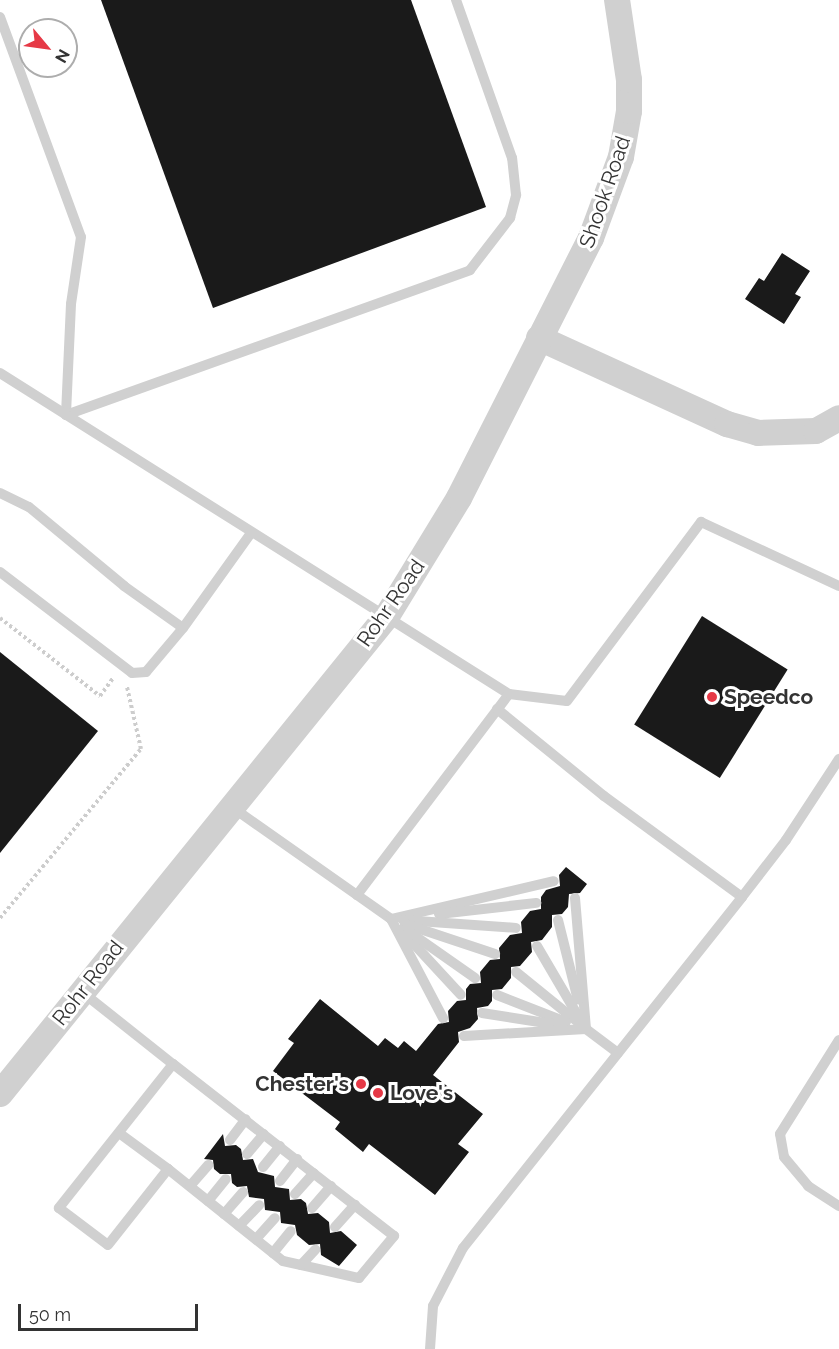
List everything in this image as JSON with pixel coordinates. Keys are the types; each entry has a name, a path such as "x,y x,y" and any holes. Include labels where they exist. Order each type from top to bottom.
{"street":[{"name":"Shook Road","path":"539,338 591,238 626,134 629,80 617,0"},
{"path":"539,338 727,424 758,433 816,431 839,418"},
{"name":"Rohr Road","path":"0,1094 230,806 387,616 459,498 539,338"}],"lane":[{"path":"66,415 470,270 510,218 516,195 512,158 456,0"},
{"path":"0,17 81,237 71,304 66,415"},
{"path":"0,373 509,694 567,701 701,522 839,586"},
{"path":"0,494 29,507 124,586 183,628"},
{"path":"0,572 132,673 146,672 183,628 251,533"},
{"path":"357,895 509,694"},
{"path":"497,710 604,796 742,897"},
{"path":"430,1349 433,1306 450,1269 786,840 839,759"},
{"path":"230,806 475,978"},
{"path":"391,919 554,881"},
{"path":"575,898 586,1029"},
{"path":"391,919 536,903"},
{"path":"391,919 516,928"},
{"path":"391,919 495,954"},
{"path":"391,919 461,995"},
{"path":"391,919 443,1018"},
{"path":"558,920 586,1029"},
{"path":"537,946 586,1029"},
{"path":"516,972 618,1053"},
{"path":"82,992 394,1236 360,1278 283,1261 190,1186 119,1133"},
{"path":"497,995 586,1029"},
{"path":"482,1013 586,1029"},
{"path":"464,1036 586,1029"},
{"path":"839,1040 780,1134 784,1157 808,1186 839,1206"},
{"path":"168,1169 108,1245 59,1208 173,1064"},
{"path":"230,1140 246,1119"},
{"path":"247,1154 264,1134"},
{"path":"263,1167 280,1146"},
{"path":"280,1181 297,1159"},
{"path":"190,1186 208,1165"},
{"path":"295,1194 314,1173"},
{"path":"208,1201 226,1179"},
{"path":"312,1208 331,1186"},
{"path":"224,1214 243,1192"},
{"path":"335,1227 355,1204"},
{"path":"239,1226 259,1205"},
{"path":"256,1239 275,1218"},
{"path":"273,1253 291,1231"},
{"path":"301,1265 315,1250"}],"path":[{"path":"0,618 100,696 116,674 126,682 131,718 141,742 136,756 0,918"}],"building":[{"path":"101,0 411,0 486,207 213,308"},
{"path":"782,253 810,271 795,294 801,297 784,324 745,299 759,278 764,281"},
{"name":"Speedco","path":"702,616 788,670 720,778 634,725"},
{"path":"0,652 98,731 0,853"},
{"name":"Love's","path":"566,867 587,884 580,893 569,894 568,907 562,914 552,915 552,927 542,940 531,942 532,952 520,966 511,967 511,978 502,989 492,990 492,1001 488,1006 477,1008 478,1019 470,1028 458,1032 459,1042 433,1075 483,1114 458,1144 469,1152 435,1195 369,1144 363,1152 335,1129 340,1122 273,1071 294,1043 288,1039 320,999 378,1046 385,1038 398,1048 404,1041 416,1051 438,1024 449,1022 448,1011 457,1001 466,1000 466,989 470,984 481,983 480,972 490,960 500,959 499,948 510,935 522,933 521,922 530,911 541,909 541,897 546,890 560,886 559,875"},
{"path":"223,1134 225,1146 236,1145 241,1149 243,1160 253,1159 258,1172 274,1176 275,1187 289,1189 290,1200 301,1199 306,1203 308,1214 318,1213 329,1222 330,1233 341,1231 357,1245 339,1266 321,1255 320,1244 309,1245 297,1235 295,1225 281,1223 280,1212 265,1210 264,1199 249,1197 247,1186 237,1187 232,1183 231,1174 220,1174 214,1169 213,1160 204,1159"}],"place":[{"name":"Speedco","path":"712,697"},
{"name":"Chester's","path":"361,1084"},
{"name":"Love's","path":"378,1093"}]}
